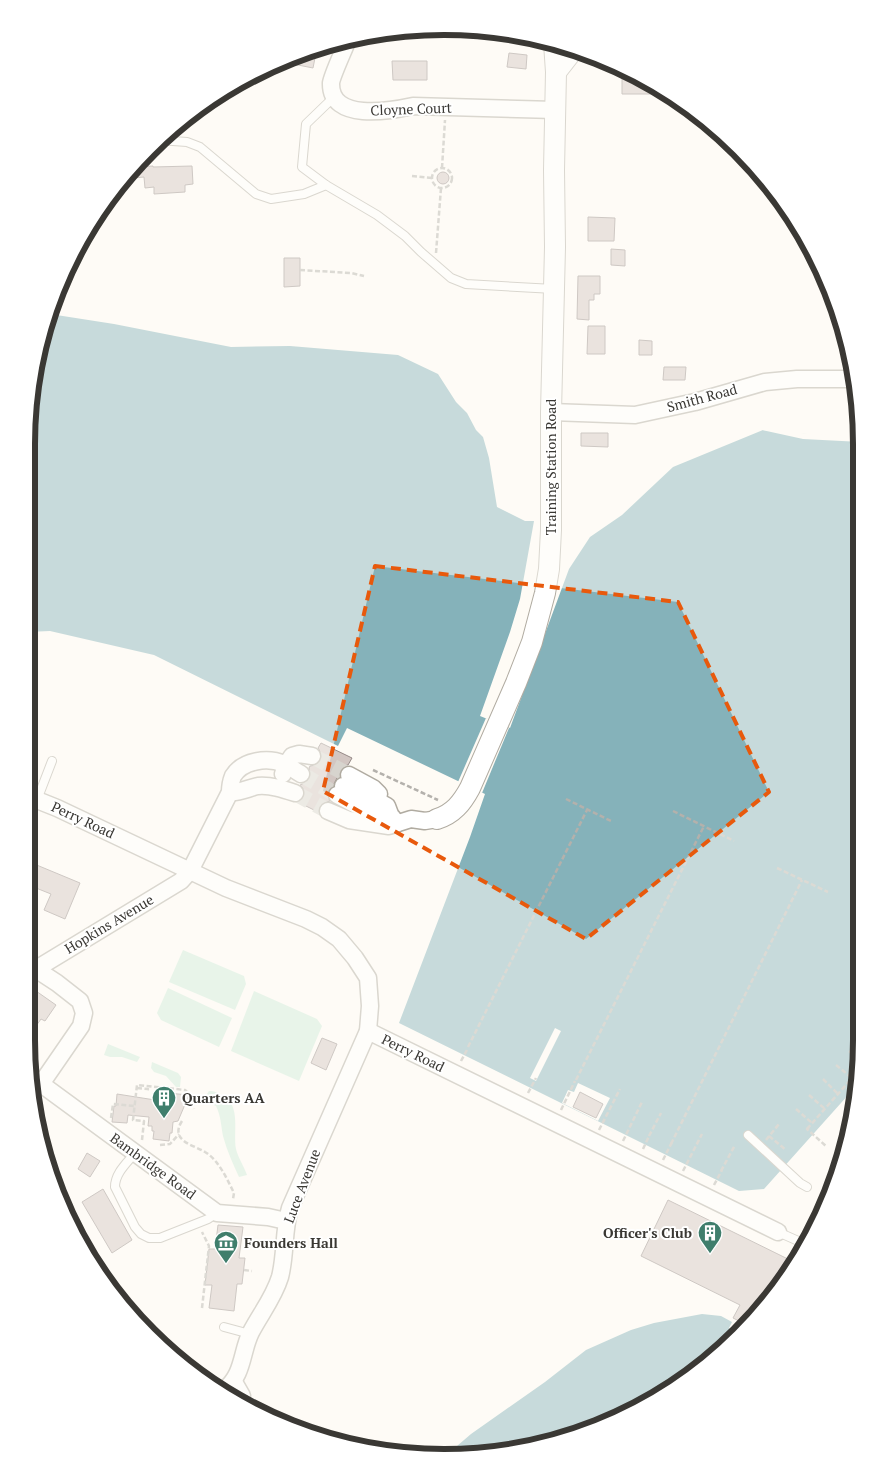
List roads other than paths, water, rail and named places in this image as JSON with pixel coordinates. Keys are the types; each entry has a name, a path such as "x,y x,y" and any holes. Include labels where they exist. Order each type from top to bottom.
{"street":[{"path":"334,97 331,82 345,47"},
{"name":"Training Station Road","path":"392,816 389,826 349,820 333,813 344,789 356,805 392,816 426,821 437,819 453,811 464,799 516,683 532,642 548,577 551,530 551,412 555,247 555,50"},
{"path":"556,72 569,55"},
{"name":"Cloyne Court","path":"334,97 346,108 357,111 389,110 413,106 554,110"},
{"name":"Smith Road","path":"551,412 635,415 696,402 765,382 797,379 848,379"},
{"path":"190,870 230,792 232,778 237,770 255,761 268,760 286,765 306,766"},
{"path":"279,788 286,765"},
{"path":"230,792 237,793 256,786 269,786 295,793"},
{"path":"344,789 373,788 385,800 392,816"},
{"name":"Perry Road","path":"35,799 239,893 322,927 339,939 368,978 370,1006 368,1031 778,1232"},
{"name":"Hopkins Avenue","path":"35,964 181,881 190,870"},
{"path":"35,969 80,1001 84,1013 81,1026 37,1081"},
{"name":"Luce Avenue","path":"240,1395 229,1386 243,1360 250,1334 272,1296 279,1279 282,1268 286,1221 368,1031"},
{"name":"Bambridge Road","path":"37,1081 139,1146 222,1208"},
{"path":"222,1208 286,1221"}],"lane":[{"path":"334,97 306,124 302,167 326,185 378,215 405,236 451,278 466,284 554,289"},
{"path":"169,141 187,142 200,148 256,194 271,199 304,194 326,185"},
{"path":"35,792 52,761"},
{"path":"748,1135 800,1183 807,1187"},
{"path":"139,1146 119,1173 115,1181 115,1187 141,1234 149,1238 160,1238 208,1219 222,1208"},
{"path":"778,1232 800,1242"},
{"path":"224,1327 250,1334"}],"water":[{"path":"56,315 114,324 231,347 290,346 398,355 438,374 456,402 467,413 476,430 483,437 489,458 497,507 525,521 534,521 520,599 480,716 510,728 569,569 590,537 622,515 673,467 763,430 853,438 853,1040 850,1093 764,1189 739,1191 399,1023 485,794 347,728 338,746 154,655 50,631 35,632 35,444 38,391 49,338"},
{"path":"702,1314 721,1316 732,1322 729,1328 732,1330 714,1348 671,1380 625,1407 601,1418 550,1435 524,1441 497,1446 454,1449 471,1434 545,1382 586,1350 631,1330 654,1323"}],"tunnel":[{"path":"312,756 349,775"},
{"path":"301,774 337,795"},
{"path":"295,793 328,811"}],"place":[{"name":"Quarters AA","path":"164,1119"},
{"name":"Officer's Club","path":"710,1254"},
{"name":"Founders Hall","path":"226,1264"}]}
